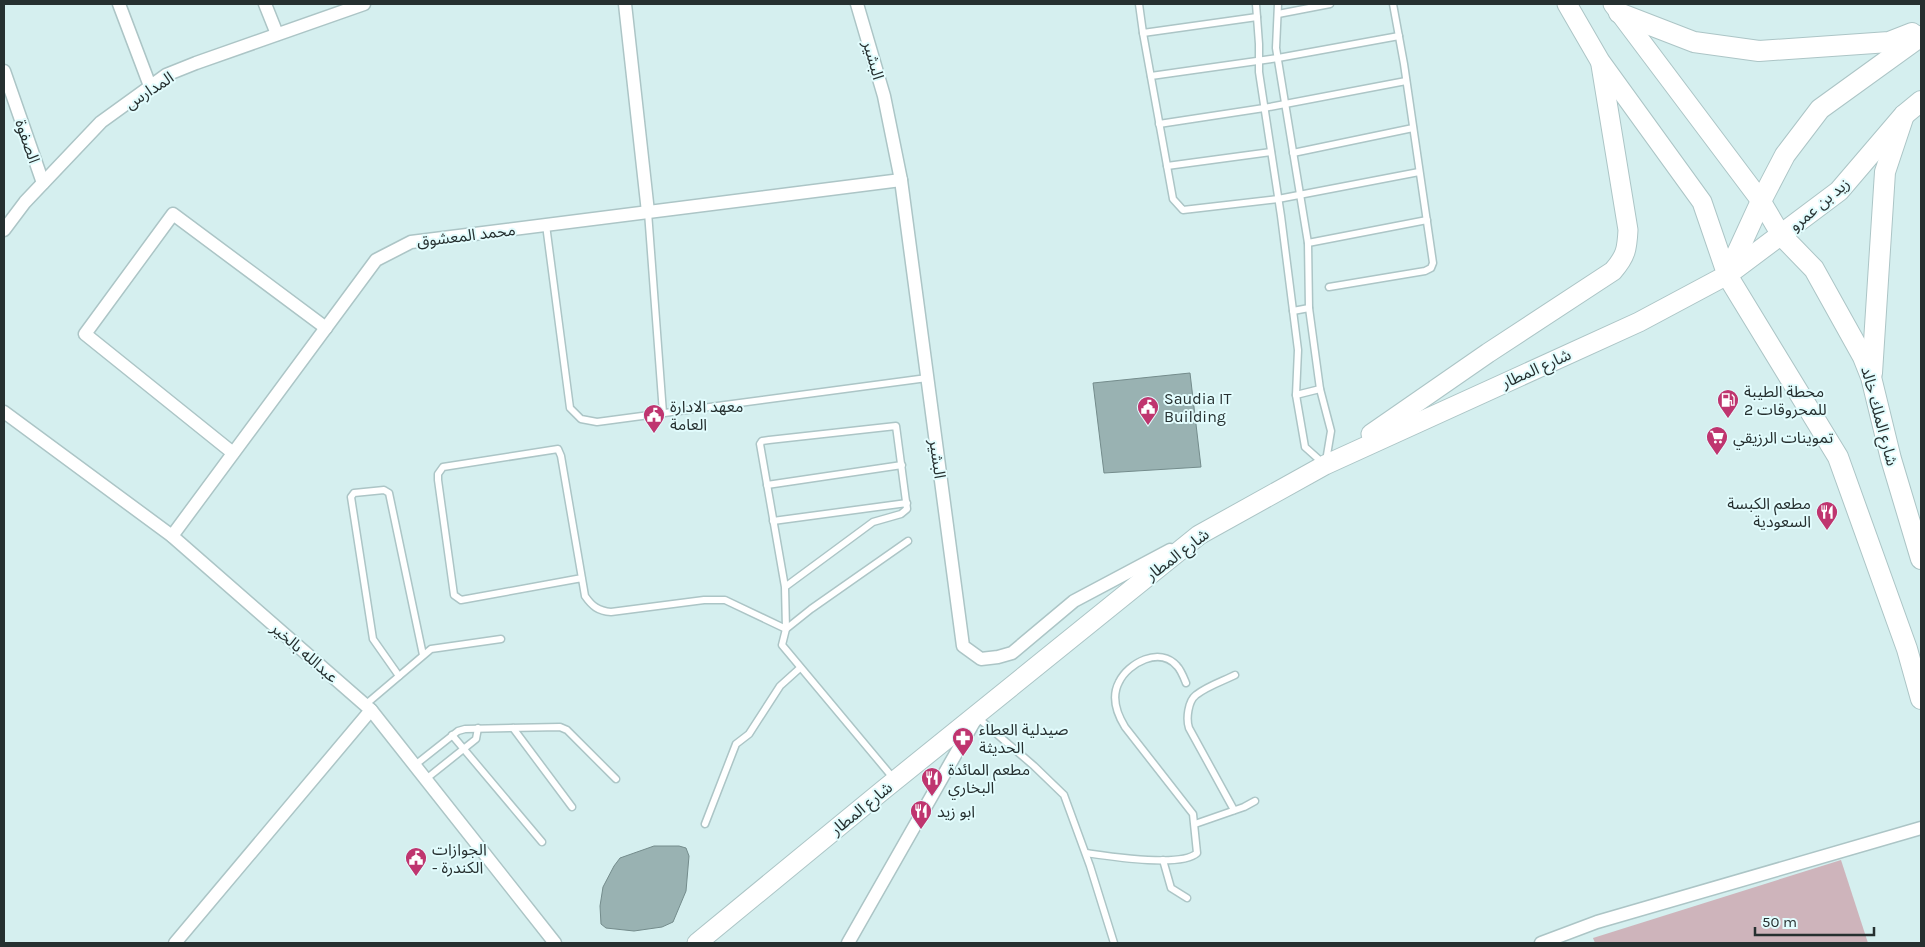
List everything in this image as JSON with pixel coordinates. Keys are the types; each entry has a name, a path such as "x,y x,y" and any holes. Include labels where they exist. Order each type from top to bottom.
{"main road":[{"path":"1568,4 1600,61 1702,202 1727,275 1838,457 1907,649 1921,699"},
{"path":"1616,9 1694,42 1759,51 1889,42 1921,29"},
{"path":"1616,9 1761,201 1781,235"},
{"path":"1727,275 1761,201 1785,156 1820,109 1921,36"},
{"path":"1325,465 1488,353 1614,271 1622,261 1627,250 1628,230 1600,61"},
{"name":"زيد بن عمرو","path":"1727,275 1839,190 1904,115 1921,101"},
{"path":"1872,377 1885,172 1904,115"},
{"name":"شارع الملك خالد","path":"1781,235 1814,269 1863,357 1872,377 1891,459 1921,559"},
{"name":"شارع المطار","path":"697,943 895,780 1199,535 1325,465 1639,322 1727,275"}],"street":[{"path":"119,4 150,86"},
{"path":"265,4 277,34"},
{"name":"المدارس","path":"4,230 25,202 101,122 166,75 364,4"},
{"path":"625,4 648,212"},
{"name":"البشير","path":"857,4 884,96 901,180 963,646 981,658 998,657 1012,653 1074,601 1199,535"},
{"name":"الصفوة","path":"4,71 43,183"},
{"name":"محمد المعشوق","path":"172,536 376,260 411,242 901,180"},
{"path":"234,453 85,334 174,214 326,328"},
{"name":"عبدالله بالخير","path":"4,412 172,536 368,708 555,943"},
{"path":"175,943 368,708"},
{"path":"848,943 978,715"},
{"path":"1541,943 1596,922 1921,828"}],"lane":[{"path":"1139,4 1172,199 1183,210 1278,199 1419,172"},
{"path":"1256,4 1258,61 1298,350 1296,395 1305,447 1325,465"},
{"path":"1278,4 1276,48 1308,243 1309,308 1320,388 1331,431 1325,465"},
{"path":"1278,14 1330,4"},
{"path":"1330,286 1425,271 1431,268 1433,263 1393,4"},
{"path":"1143,32 1257,17"},
{"path":"1151,76 1278,58 1399,36"},
{"path":"1159,124 1264,108 1406,82"},
{"path":"1293,153 1413,128"},
{"path":"1167,166 1271,152"},
{"path":"648,212 663,413"},
{"path":"1308,243 1427,220"},
{"path":"546,224 570,408 581,419 596,422 928,378"},
{"path":"1293,311 1309,308"},
{"path":"1296,395 1320,388"},
{"path":"784,587 873,522 901,514 907,509 896,426 762,441 760,444 784,587 786,629 782,645 895,780"},
{"path":"582,578 461,600 454,596 438,480 438,474 443,466 558,449 561,456 582,578 585,596 591,604 604,612 611,612 704,600 725,600 786,629"},
{"path":"767,485 902,465"},
{"path":"400,676 374,639 351,497 354,494 384,490 389,493 423,655"},
{"path":"773,521 907,503"},
{"path":"786,629 908,541"},
{"path":"368,708 430,649 501,639"},
{"path":"1086,853 1129,859 1163,860 1195,855 1198,850 1193,814 1125,727 1117,714 1116,708 1119,682 1124,674 1142,660 1149,658 1166,659 1178,667 1186,683"},
{"path":"706,824 736,744 749,734 780,686 800,668"},
{"path":"1234,810 1189,728 1188,721 1191,704 1196,695 1236,675"},
{"path":"978,715 1064,795 1086,853 1114,943"},
{"path":"415,765 452,735 465,729 555,726 564,728 616,779"},
{"path":"426,779 476,739 478,728"},
{"path":"513,728 572,807"},
{"path":"452,735 542,842"},
{"path":"1195,824 1255,801"},
{"path":"1163,860 1171,888 1186,898"}],"shaded area":[{"path":"1841,860 1868,943 1595,943 1593,938"}],"building":[{"path":"1190,373 1201,467 1104,473 1093,383"},
{"path":"654,846 679,846 686,848 689,856 686,891 673,922 662,927 634,931 606,928 601,924 600,906 603,887 614,866 620,858"}],"place":[{"name":"محطة الطيبة 2 للمحروقات","path":"1728,419"},
{"name":"Saudia IT Building","path":"1148,426"},
{"name":"معهد الادارة العامة","path":"654,434"},
{"name":"تموينات الرزيقي","path":"1717,456"},
{"name":"مطعم الكبسة السعودية","path":"1827,531"},
{"name":"صيدلية العطاء الحديثة","path":"963,757"},
{"name":"مطعم المائدة البخاري","path":"932,797"},
{"name":"ابو زيد","path":"921,830"},
{"name":"الجوازات - الكندرة","path":"416,877"}]}
